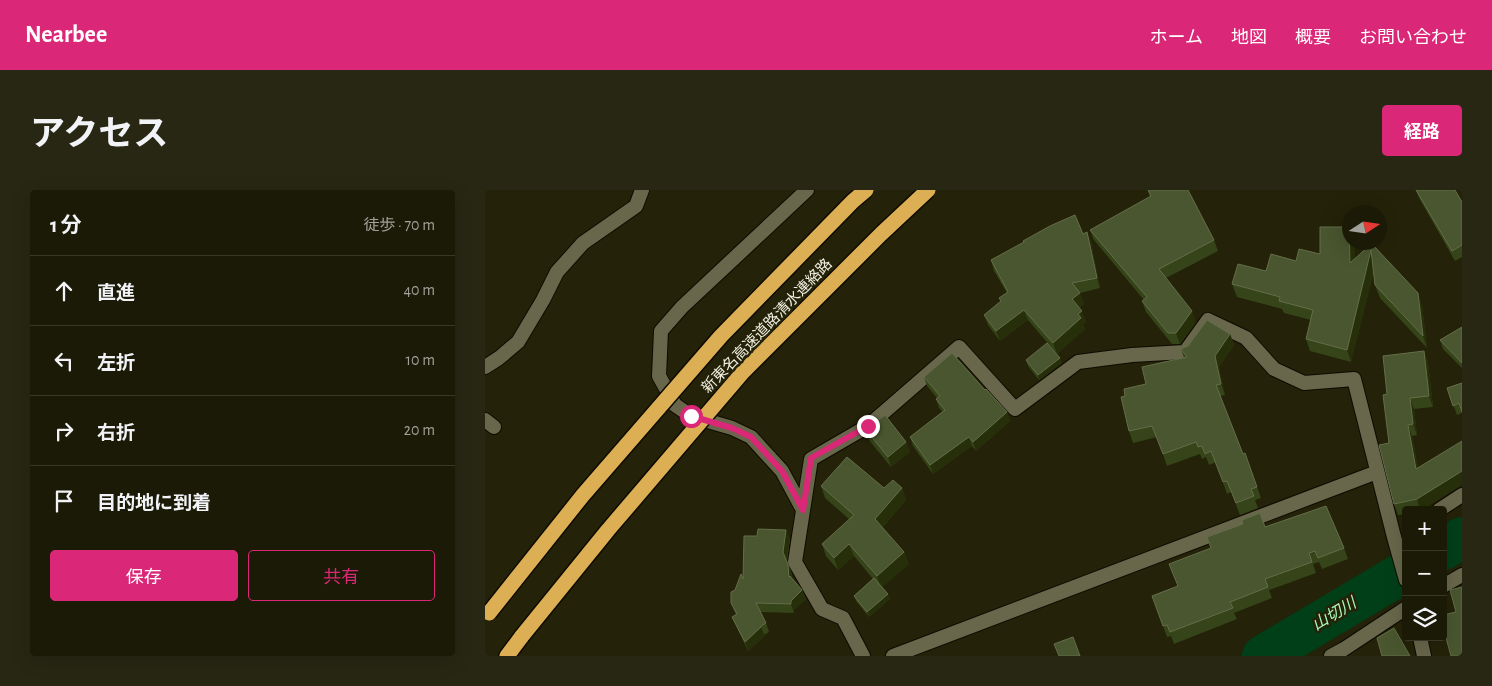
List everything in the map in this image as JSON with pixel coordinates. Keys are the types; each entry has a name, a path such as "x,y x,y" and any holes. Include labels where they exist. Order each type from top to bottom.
{"highway":[{"name":"新東名高速道路清水連絡路","path":"487,615 583,495 721,336 866,190"},
{"name":"新東名高速道路清水連絡路","path":"507,656 521,636 608,530 743,372 881,234 928,190"}],"street":[{"path":"485,367 518,342 557,272 583,243 636,206 642,190"},
{"path":"803,510 782,471 751,437 732,428 691,416 675,405 659,376 661,331 682,307 807,190"},
{"path":"863,656 843,618 822,609 795,562 811,458 868,426 959,347 1015,409 1078,362 1133,354 1185,352 1208,320 1246,338 1274,369 1304,383 1354,380 1402,566"},
{"path":"893,656 1377,472"},
{"path":"1446,506 1462,496"},
{"path":"1395,542 1402,534"},
{"path":"1447,584 1462,575"},
{"path":"1331,656 1402,611"},
{"path":"1421,641 1424,656"}],"building":[{"path":"1148,190 1188,190 1214,240 1159,269 1192,311 1176,333 1168,333 1142,301 1147,297 1090,230 1151,196"},
{"path":"1416,190 1455,190 1462,202 1462,245 1452,251"},
{"path":"1075,215 1083,234 1087,232 1097,278 1072,283 1080,293 1072,299 1082,311 1078,314 1081,318 1053,343 1024,310 996,331 984,315 1001,301 999,298 1008,292 991,260 1050,226"},
{"path":"1320,227 1342,227 1342,250 1350,250 1350,263 1364,250 1371,250 1347,350 1306,339 1313,310 1279,301 1280,297 1232,284 1238,264 1266,271 1271,254 1296,261 1299,249 1320,254"},
{"path":"1371,250 1378,250 1418,293 1423,336 1375,285"},
{"path":"1207,320 1230,334 1215,356 1221,384 1216,385 1243,454 1245,453 1257,487 1251,489 1254,496 1236,503 1227,481 1223,482 1211,451 1205,454 1202,446 1198,447 1196,442 1163,454 1152,426 1129,431 1121,397 1125,396 1124,389 1146,384 1142,367 1187,357 1181,349 1188,346"},
{"path":"1462,327 1462,363 1440,340"},
{"path":"1047,343 1060,358 1038,375 1026,360"},
{"path":"1424,351 1429,396 1410,398 1413,424 1408,425 1416,469 1462,441 1462,471 1417,499 1394,504 1379,445 1389,443 1383,395 1387,394 1383,356"},
{"path":"952,353 1007,412 973,442 969,437 930,465 910,437 945,410 936,399 940,396 924,377"},
{"path":"1462,383 1462,412 1459,403 1453,406 1447,388"},
{"path":"885,415 906,442 888,457 866,430"},
{"path":"847,457 884,488 893,480 902,488 875,519 904,552 877,576 849,544 834,558 822,544 854,515 821,486"},
{"path":"1326,506 1344,548 1318,558 1315,551 1309,553 1312,562 1265,579 1268,587 1230,602 1233,608 1170,632 1167,625 1163,626 1152,596 1178,586 1169,564 1211,548 1207,537 1243,524 1242,520 1260,513 1265,527"},
{"path":"758,529 786,530 783,552 788,565 789,577 802,590 791,601 791,604 756,603 766,623 745,642 732,617 737,614 731,603 731,592 735,590 741,574 743,579 744,536 757,536"},
{"path":"874,578 888,594 867,612 854,596"},
{"path":"1462,587 1462,656 1451,656 1447,641 1447,614 1456,612 1450,590"},
{"path":"1394,628 1410,656 1382,656 1377,638"},
{"path":"1073,637 1080,656 1059,656 1054,644"}],"waterway":[{"name":"山切川","path":"1447,547 1462,538"},
{"name":"山切川","path":"1263,656 1402,573"}],"route":[{"path":"691,416 732,428 751,437 782,471 803,510 811,458 868,426"}]}
